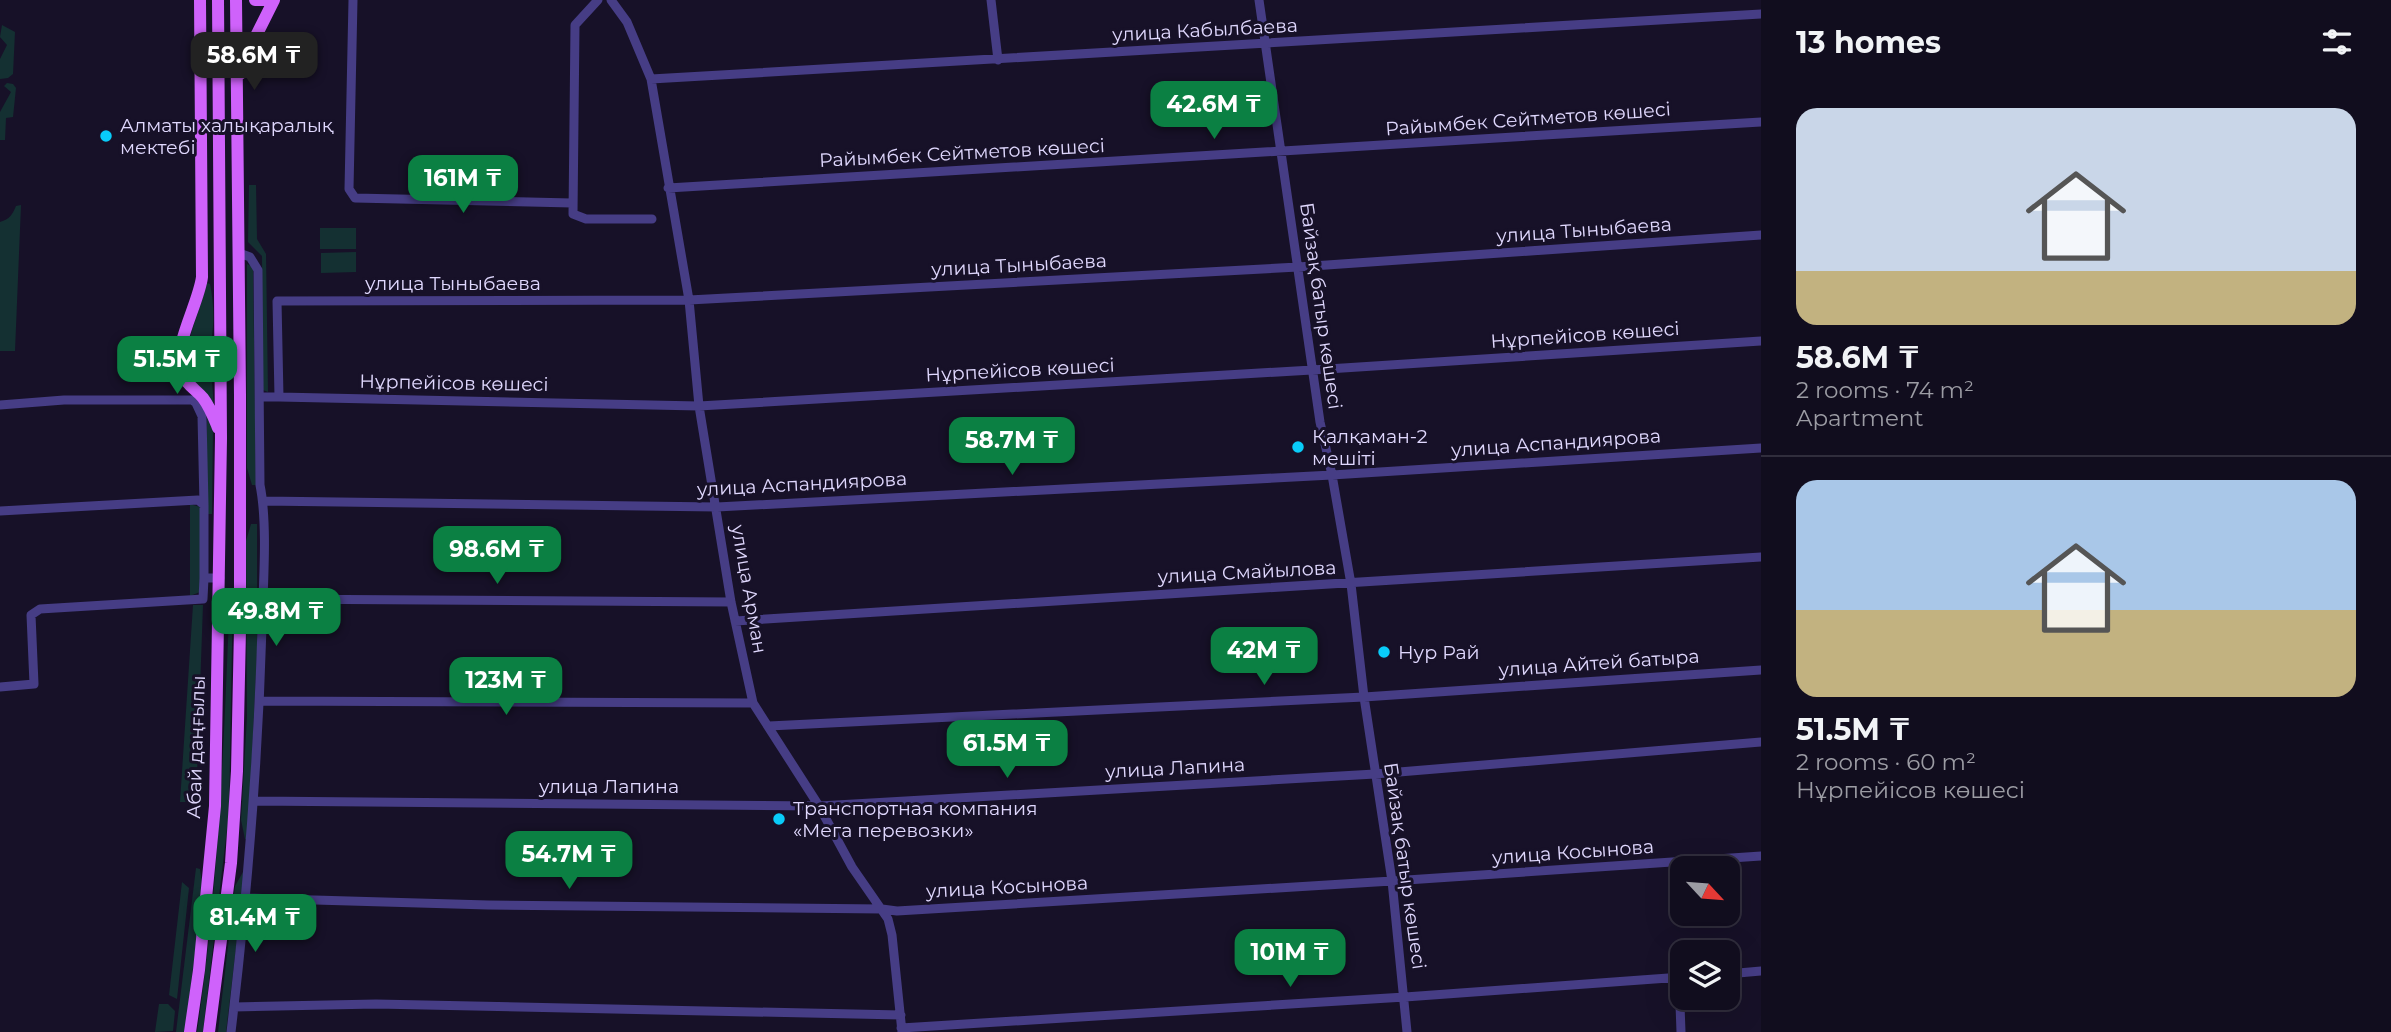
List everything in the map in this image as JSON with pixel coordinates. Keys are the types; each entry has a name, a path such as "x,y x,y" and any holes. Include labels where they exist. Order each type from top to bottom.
{"main road":[{"path":"200,0 202,277 201,289 181,349 179,367 182,375 209,408 221,438"},
{"name":"Абай даңғылы","path":"190,1032 199,970 215,806 221,438 218,0"},
{"name":"Абай даңғылы","path":"209,1032 231,863 237,771 240,396 236,0"},
{"path":"255,0 266,0"},
{"path":"237,85 246,58 274,0"},
{"path":"181,349 187,366 196,370 202,367 213,356 220,327"}],"street":[{"path":"354,0 349,188 355,198 572,203"},
{"path":"598,0 575,25 573,214 586,219 652,219"},
{"name":"улица Арман","path":"611,0 627,22 651,79 689,300 699,406 731,602 753,703 819,806 852,867 888,919 892,935 901,1030"},
{"path":"991,0 998,60"},
{"name":"Байзақ батыр көшесі","path":"1259,0 1320,422 1351,584 1364,697 1392,881 1405,997 1406,1032"},
{"name":"улица Кабылбаева","path":"651,79 1761,14"},
{"name":"Райымбек Сейтметов көшесі","path":"668,188 1761,122"},
{"name":"улица Тыныбаева","path":"279,397 277,301 689,300 1298,267 1761,235"},
{"path":"231,1032 250,898 262,599 263,501 260,485 258,270 250,257 239,253"},
{"name":"Нұрпейісов көшесі","path":"260,397 699,406 1761,341"},
{"path":"0,405 64,400 192,400 202,416 204,505 203,599 40,609 30,615 34,684 0,687"},
{"name":"улица Аспандиярова","path":"263,501 717,507 1332,475 1761,448"},
{"path":"0,511 196,500 204,505"},
{"name":"улица Смайылова","path":"735,621 1761,557"},
{"path":"204,578 220,578"},
{"path":"262,599 731,602"},
{"name":"улица Айтей батыра","path":"769,726 1364,697 1761,670"},
{"path":"260,701 753,703"},
{"name":"улица Лапина","path":"253,801 819,806 1375,774 1761,742"},
{"name":"улица Косынова","path":"250,898 488,905 882,908 897,911 1761,856"},
{"path":"1740,973 1761,971"},
{"path":"901,1030 1670,978"},
{"path":"234,1007 376,1004 901,1015"},
{"path":"1681,1010 1681,1032"}],"green space":[{"path":"2,25 15,32 13,74 0,79 0,59 7,45 0,37"},
{"path":"7,83 16,88 13,117 6,118 5,140 0,140 0,112 11,92 4,86"},
{"path":"249,185 256,185 257,239 266,254 268,392 263,390 262,256 248,242"},
{"path":"21,205 15,351 0,351 0,222 10,216 16,206"},
{"path":"320,228 356,228 356,249 320,249"},
{"path":"356,252 356,272 321,273 321,253"},
{"path":"247,264 253,267 256,485 252,485 247,468"},
{"path":"207,283 210,284 213,303 211,341 206,359 192,365 186,357"},
{"path":"211,365 214,409 184,368 189,373 201,374"},
{"path":"207,412 213,428 212,514 207,514"},
{"path":"190,504 200,507 201,514 200,592 190,596"},
{"path":"251,524 257,524 257,652 248,839 245,839 241,820 247,717 246,541"},
{"path":"230,591 233,592 229,812 203,1032 197,1032 216,867"},
{"path":"193,605 203,605 196,802 180,802"},
{"path":"196,868 200,869 203,888 185,1032 176,1032"},
{"path":"243,872 226,1032 218,1032 235,886"},
{"path":"182,882 189,888 177,999 169,995"},
{"path":"159,1004 168,1004 175,1011 173,1031 155,1032"}],"place":[{"name":"Алматы халықаралық мектебі","path":"106,136"},
{"name":"Қалқаман-2 мешіті","path":"1298,447"},
{"name":"Нур Рай","path":"1384,652"},
{"name":"Транспортная компания «Мега перевозки»","path":"779,819"}]}
